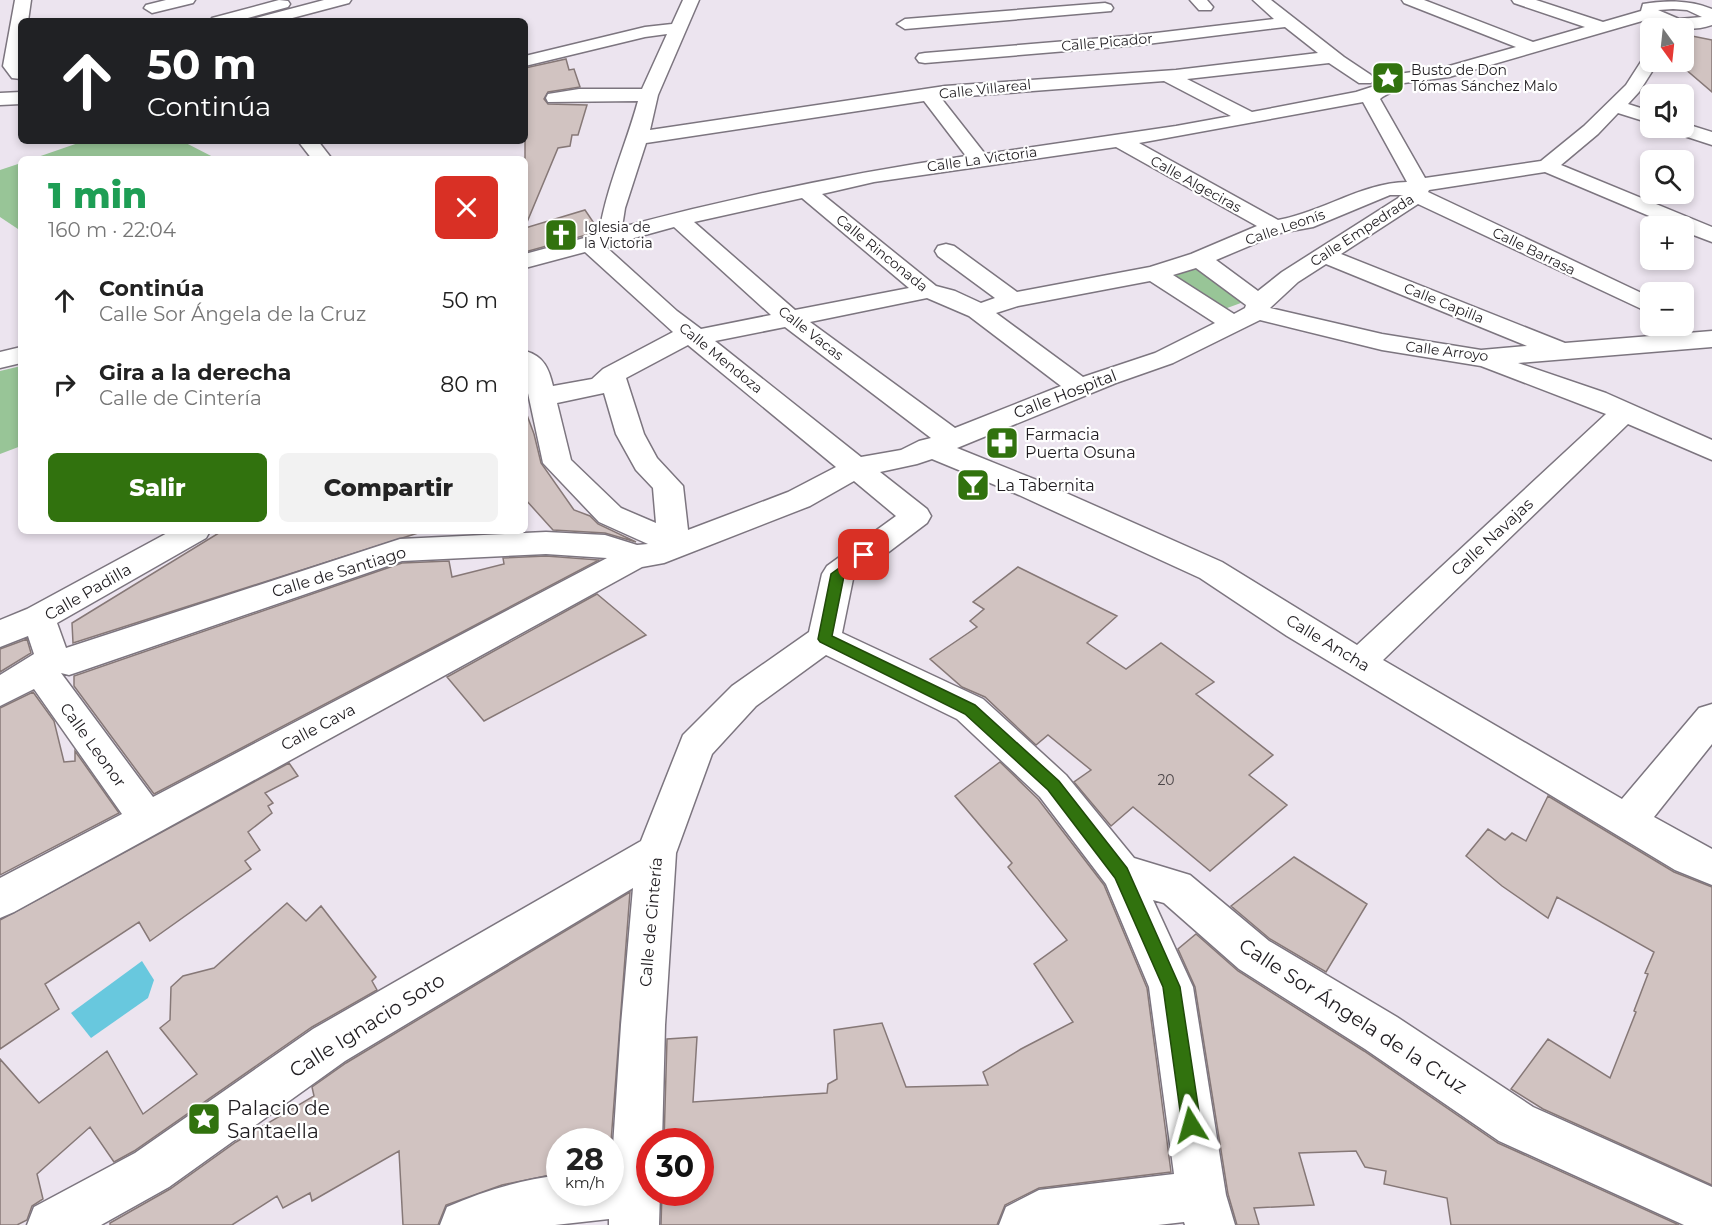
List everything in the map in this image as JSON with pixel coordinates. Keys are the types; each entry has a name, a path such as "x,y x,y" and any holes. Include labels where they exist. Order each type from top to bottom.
{"street":[{"path":"20,18 23,0"},
{"path":"152,10 187,0"},
{"path":"229,18 298,0"},
{"path":"274,18 343,0"},
{"path":"288,18 357,0"},
{"path":"599,240 614,208 638,138 649,95 691,0"},
{"path":"1261,0 1336,59 1381,81 1370,98 1418,189"},
{"path":"1410,0 1532,47"},
{"path":"1520,0 1603,27"},
{"path":"1672,2 1706,12 1711,19 1694,23"},
{"name":"Calle La Victoria","path":"528,260 678,219 874,176 1118,140 1361,97 1381,81 1443,73 1651,13 1649,7 1672,2"},
{"path":"895,8 925,58 937,93 979,159"},
{"path":"905,24 1109,12 1164,66 1250,118"},
{"path":"1651,13 1660,18"},
{"name":"Calle Picador","path":"925,58 1139,40 1288,22"},
{"path":"528,60 645,32 678,28"},
{"path":"18,30 12,66 18,73"},
{"name":"Calle Villareal","path":"638,138 937,93 1164,66 1336,59"},
{"path":"1643,72 1633,88 1591,130 1547,166 1712,235"},
{"path":"0,94 18,75"},
{"path":"0,94 18,97"},
{"path":"555,98 579,95 649,95"},
{"path":"1615,106 1640,114"},
{"path":"1694,133 1712,140"},
{"name":"Calle Algeciras","path":"1118,140 1275,227"},
{"path":"310,144 320,156"},
{"name":"Calle Empedrada","path":"1250,313 1290,277 1418,189 1547,166"},
{"name":"Calle Leonís","path":"978,311 1013,300 1154,273 1199,259 1275,227 1305,222 1387,189 1418,189"},
{"name":"Calle Barrasa","path":"1418,189 1640,301"},
{"name":"Calle Rinconada","path":"806,191 937,294 978,311 1080,388"},
{"name":"Calle Vacas","path":"678,219 789,318 940,443"},
{"name":"Calle Mendoza","path":"599,240 668,316 858,467"},
{"path":"946,251 1013,300"},
{"name":"Calle Capilla","path":"1324,255 1564,352"},
{"path":"1199,259 1250,313"},
{"path":"1154,273 1250,313"},
{"path":"542,399 566,391 600,386 612,375 694,335 937,294 989,283"},
{"name":"Calle Arroyo","path":"1250,313 1382,342 1481,358 1712,337"},
{"name":"Calle Hospital","path":"636,556 653,555 799,499 858,467 906,458 1080,388 1164,358 1250,313"},
{"path":"1694,328 1712,337"},
{"path":"0,360 18,356"},
{"path":"1481,358 1596,399 1712,452"},
{"path":"528,362 536,369 557,463 610,515 656,535 674,547"},
{"path":"612,375 630,434 646,463 668,486 674,547"},
{"name":"Calle Navajas","path":"1359,663 1624,412"},
{"name":"Calle Ancha","path":"940,443 1029,489 1210,570 1359,663 1689,858 1712,867"},
{"path":"858,467 916,516 838,574 825,639 970,710 1053,786 1121,873 1172,987 1206,1210 1040,1215 1024,1225"},
{"name":"Calle de Santiago","path":"45,664 69,662 400,550 536,533 605,546 636,556"},
{"name":"Calle Padilla","path":"45,664 39,618 190,534"},
{"name":"Calle Cava","path":"0,898 636,556"},
{"path":"0,634 39,618"},
{"name":"Calle de Cintería","path":"634,1208 643,1025 656,853 696,746 744,696 825,639"},
{"path":"0,692 45,664"},
{"name":"Calle Leonor","path":"45,664 147,819"},
{"path":"1627,821 1712,718"},
{"name":"Calle Ignacio Soto","path":"77,1219 152,1170 329,1045 656,853"},
{"name":"Calle Sor Ángela de la Cruz","path":"1121,873 1176,888 1254,955 1381,1033 1516,1124 1712,1212"},
{"path":"465,1225 529,1205 634,1208"}],"green space":[{"path":"75,144 188,144 211,156 41,156"},
{"path":"18,164 18,229 0,217 0,170"},
{"path":"1203,265 1249,300 1219,311 1165,278"},
{"path":"18,367 18,447 0,454 0,371"}],"water":[{"path":"142,961 154,980 148,998 91,1038 71,1013"}],"building":[{"path":"1694,36 1712,40 1712,92 1689,72 1694,72"},
{"path":"566,59 569,70 574,69 580,87 548,92 544,99 548,104 587,105 578,135 572,135 570,146 558,148 528,220 528,156 525,156 525,144 528,144 528,67"},
{"name":"Iglesia de la Victoria","path":"585,210 598,229 597,232 528,251 528,227"},
{"path":"528,418 541,463 574,510 590,516 598,524 636,542 605,533 553,530 528,502"},
{"path":"217,534 415,534 73,643 72,623"},
{"path":"546,556 599,560 154,794 74,686 74,676 402,563 449,561 452,577 504,564 503,558"},
{"path":"1018,567 1117,616 1087,643 1126,669 1161,643 1214,682 1196,694 1273,755 1249,775 1287,805 1210,871 1133,807 1111,826 1074,782 1091,770 1048,735 1036,745 985,697 962,687 930,659 977,627 970,621 984,609 973,602"},
{"path":"597,594 646,635 484,721 447,677"},
{"path":"27,639 31,653 0,672 0,649"},
{"path":"33,692 54,721 64,762 75,761 75,751 119,813 0,875 0,708"},
{"path":"1000,762 1038,799 1104,885 1147,988 1171,1172 1039,1188 1005,1205 997,1225 661,1225 662,1206 714,1206 714,1128 664,1128 667,1039 697,1037 693,1102 827,1093 828,1084 837,1079 834,1030 882,1023 906,1087 988,1085 983,1072 1073,1022 1034,964 1067,940 1008,867 1012,863 955,796"},
{"path":"289,763 298,776 265,793 273,803 268,806 272,813 248,832 260,850 245,861 251,869 150,941 139,922 45,984 59,1009 0,1049 0,920"},
{"path":"1548,796 1674,872 1712,887 1712,1185 1543,1109 1511,1089 1548,1039 1610,1078 1636,1012 1634,1011 1648,974 1645,973 1654,952 1557,897 1548,918 1502,886 1466,856 1488,829 1505,840 1512,833 1526,841"},
{"path":"1294,857 1367,904 1326,972 1270,939 1231,906"},
{"path":"630,892 612,1128 546,1128 546,1176 502,1185 446,1205 438,1225 403,1225 399,1151 312,1201 310,1193 283,1208 277,1196 232,1225 110,1225 170,1189 236,1142 314,1096 312,1087 346,1063"},
{"path":"287,903 306,921 321,906 376,977 372,981 377,990 312,1027 134,1151 114,1162 90,1127 37,1174 43,1199 32,1206 27,1220 17,1225 0,1225 0,1059 39,1103 107,1051 143,1114 197,1074 160,1028 170,1020 171,987 183,976 214,968"},
{"path":"1196,934 1238,971 1364,1051 1498,1143 1679,1225 1451,1225 1447,1198 1384,1184 1386,1171 1365,1167 1356,1151 1299,1153 1314,1205 1254,1208 1259,1225 1237,1225 1228,1194 1195,987 1178,949"}],"place":[{"name":"Busto de Don Tómas Sánchez Malo","path":"1388,78"},
{"name":"Iglesia de la Victoria","path":"561,235"},
{"name":"Farmacia Puerta Osuna","path":"1002,443"},
{"name":"La Tabernita","path":"973,485"},
{"name":"Palacio de Santaella","path":"204,1119"}],"route":[{"path":"864,555 838,574 825,639 970,710 1053,786 1121,873 1172,987 1191,1125"}]}
